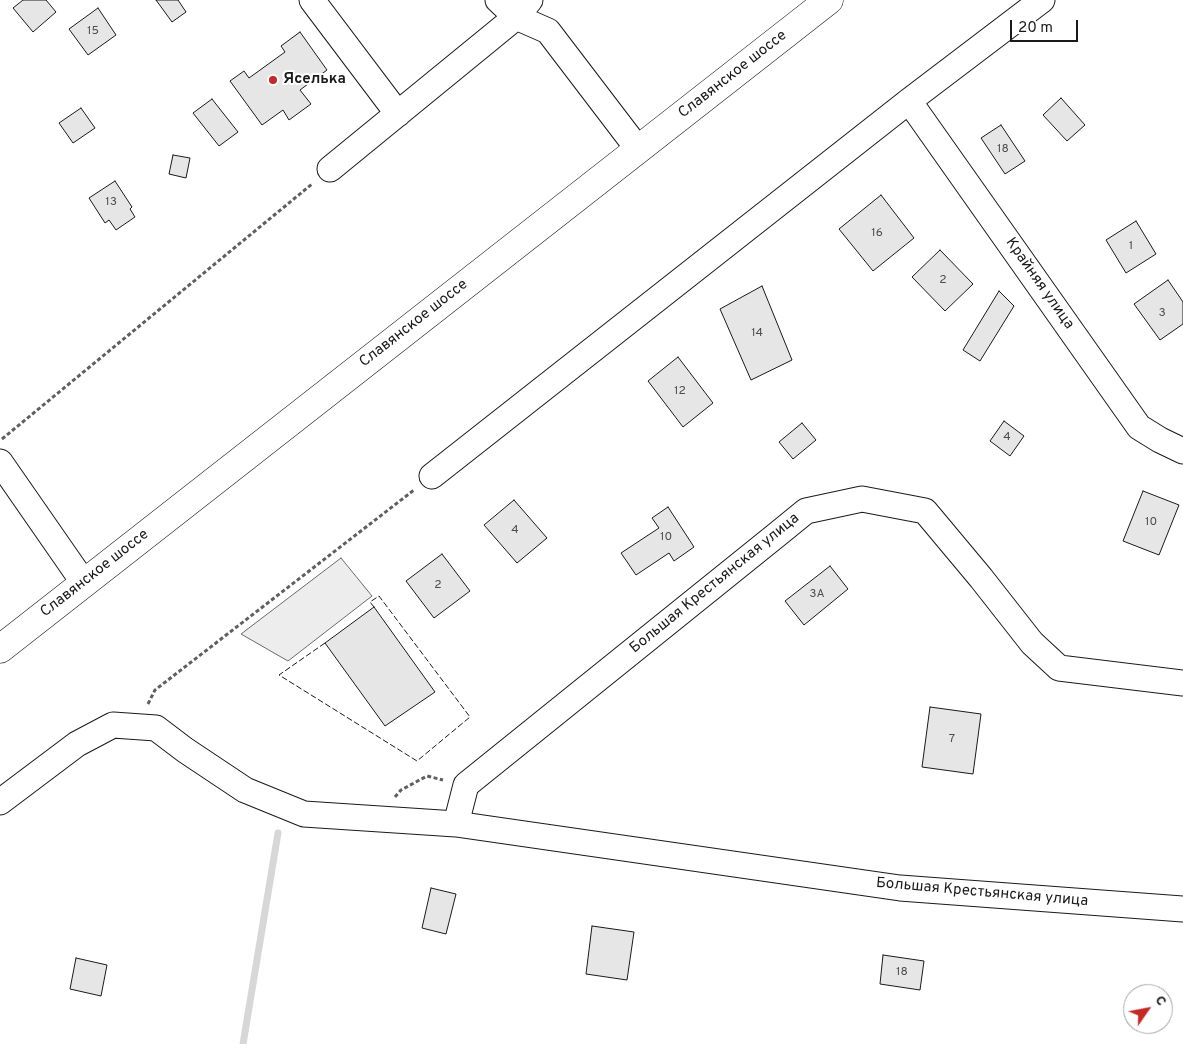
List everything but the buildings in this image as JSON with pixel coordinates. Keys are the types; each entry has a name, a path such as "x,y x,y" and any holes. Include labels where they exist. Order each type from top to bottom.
{"main road":[{"name":"Славянское шоссе","path":"0,649 829,0"}],"street":[{"path":"312,0 398,114"},
{"path":"498,0 523,8 548,31 638,149"},
{"path":"432,476 909,101 1042,0"},
{"path":"330,169 523,8"},
{"name":"Крайняя улица","path":"909,101 1139,427 1183,451"},
{"path":"0,462 84,583"},
{"name":"Большая Крестьянская улица","path":"466,785 806,511 862,499 925,511 1032,643 1059,668 1183,682"},
{"name":"Большая Крестьянская улица","path":"0,802 77,744 113,725 156,728 244,790 304,814 456,824 900,888 1183,909"},
{"path":"456,824 466,785"}],"path":[{"path":"0,441 330,169"},
{"path":"135,727 155,690 432,476"},
{"path":"376,819 401,790 427,776 466,785"}],"shaded area":[{"path":"341,558 372,596 288,661 241,634"}],"waterway":[{"path":"243,1044 278,833"}],"fence":[{"path":"325,643 279,675 417,761 470,717 379,596 370,602 374,607"}],"place":[{"name":"Яселька","path":"273,80"}]}
